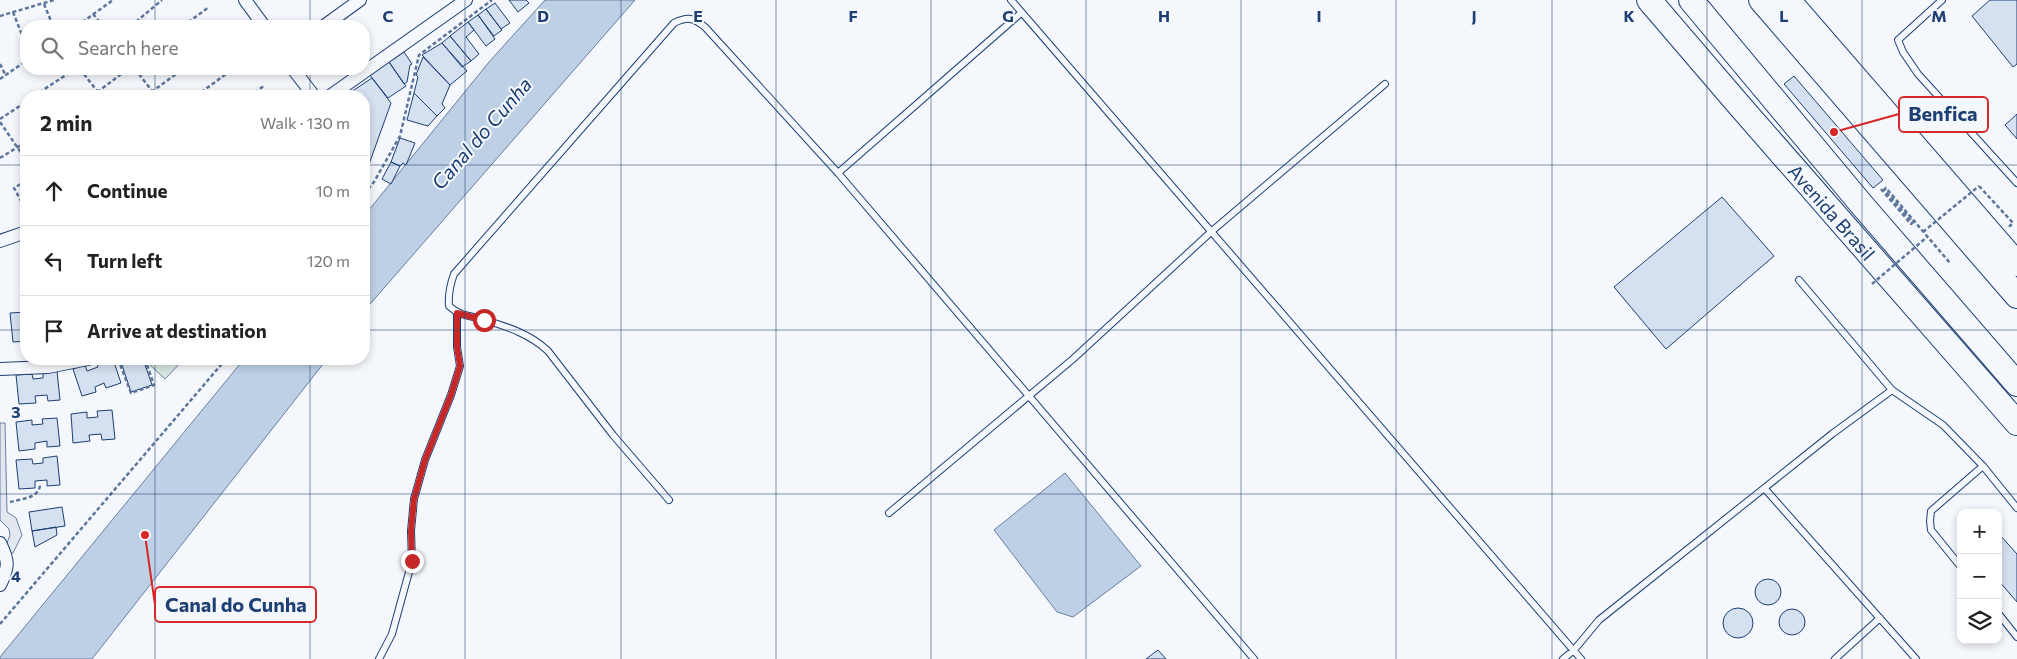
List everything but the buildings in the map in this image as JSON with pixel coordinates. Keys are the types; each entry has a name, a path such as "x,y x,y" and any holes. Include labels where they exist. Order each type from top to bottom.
{"highway":[{"name":"Avenida Brasil","path":"1649,0 1739,106 2017,423"},
{"path":"1669,0 1753,74"},
{"name":"Avenida Brasil","path":"1691,0 1862,205 2017,384"},
{"path":"1761,0 2017,296"},
{"path":"1788,0 2017,264"}],"street":[{"path":"332,20 360,0"},
{"path":"370,68 466,0"},
{"path":"1799,0 1822,37"},
{"path":"252,2 261,20"},
{"path":"298,75 309,90"},
{"path":"338,90 360,75"},
{"path":"0,241 20,234"},
{"path":"0,370 58,365"},
{"path":"0,544 8,565 0,585"}],"lane":[{"path":"1010,0 1581,659"},
{"path":"1942,0 1898,40 1902,52 1918,74 2017,183"},
{"path":"838,173 1021,13"},
{"path":"669,500 613,435 548,350 536,339 520,332 457,313 449,306 449,289 454,274 674,23 685,17 695,19 705,27 838,173 1254,659"},
{"path":"889,513 1073,359 1212,231 1385,84"},
{"path":"1799,280 1892,390 1942,425 1983,466 2017,508"},
{"path":"379,659 392,634 412,561 411,531 414,499 425,460 451,395 460,366 457,347 457,313"},
{"path":"1563,659 1574,650 1599,620 1832,434 1892,390"},
{"path":"1957,562 1931,530 1932,512 1983,466"},
{"path":"1765,489 1916,659"},
{"path":"1835,659 1880,618"},
{"path":"2002,618 2017,637"}],"path":[{"path":"0,16 14,10 13,12 54,0"},
{"path":"85,20 113,0"},
{"path":"138,20 162,0"},
{"path":"370,187 400,136 419,55 492,0"},
{"path":"44,4 51,20"},
{"path":"191,20 209,7"},
{"path":"13,12 20,30"},
{"path":"93,14 98,20"},
{"path":"0,64 6,76"},
{"path":"0,79 20,66"},
{"path":"43,90 66,75"},
{"path":"85,75 96,90"},
{"path":"101,90 120,75"},
{"path":"140,75 152,90"},
{"path":"154,90 175,75"},
{"path":"204,90 225,75"},
{"path":"258,90 264,86"},
{"path":"20,106 0,121 20,151"},
{"path":"0,158 18,148"},
{"path":"20,184 14,188 20,199"},
{"path":"1924,232 1979,186"},
{"path":"1881,189 1910,224 1912,222 1884,190 1886,188 1916,225 1950,262"},
{"path":"1872,284 1928,237"},
{"path":"120,365 130,394 154,385 147,365"},
{"path":"0,624 221,365"},
{"path":"10,502 36,495 40,483"}],"shaded area":[{"path":"150,365 178,365 165,379"},
{"path":"0,423 5,423 7,512 16,518 22,535 13,553 0,560 0,549 7,543 10,535 9,529 0,520"}],"water":[{"name":"Canal do Cunha","path":"545,0 635,0 370,304 370,209 489,62"},
{"path":"239,365 322,365 92,659 0,659"},
{"path":"1065,473 1141,566 1073,617 1057,612 994,530"}],"place":[{"name":"Benfica","path":"1834,132"},
{"name":"Canal do Cunha","path":"145,535"}],"route":[{"path":"412,561 411,531 414,499 425,460 451,395 460,366 457,347 457,313 484,320"}]}
